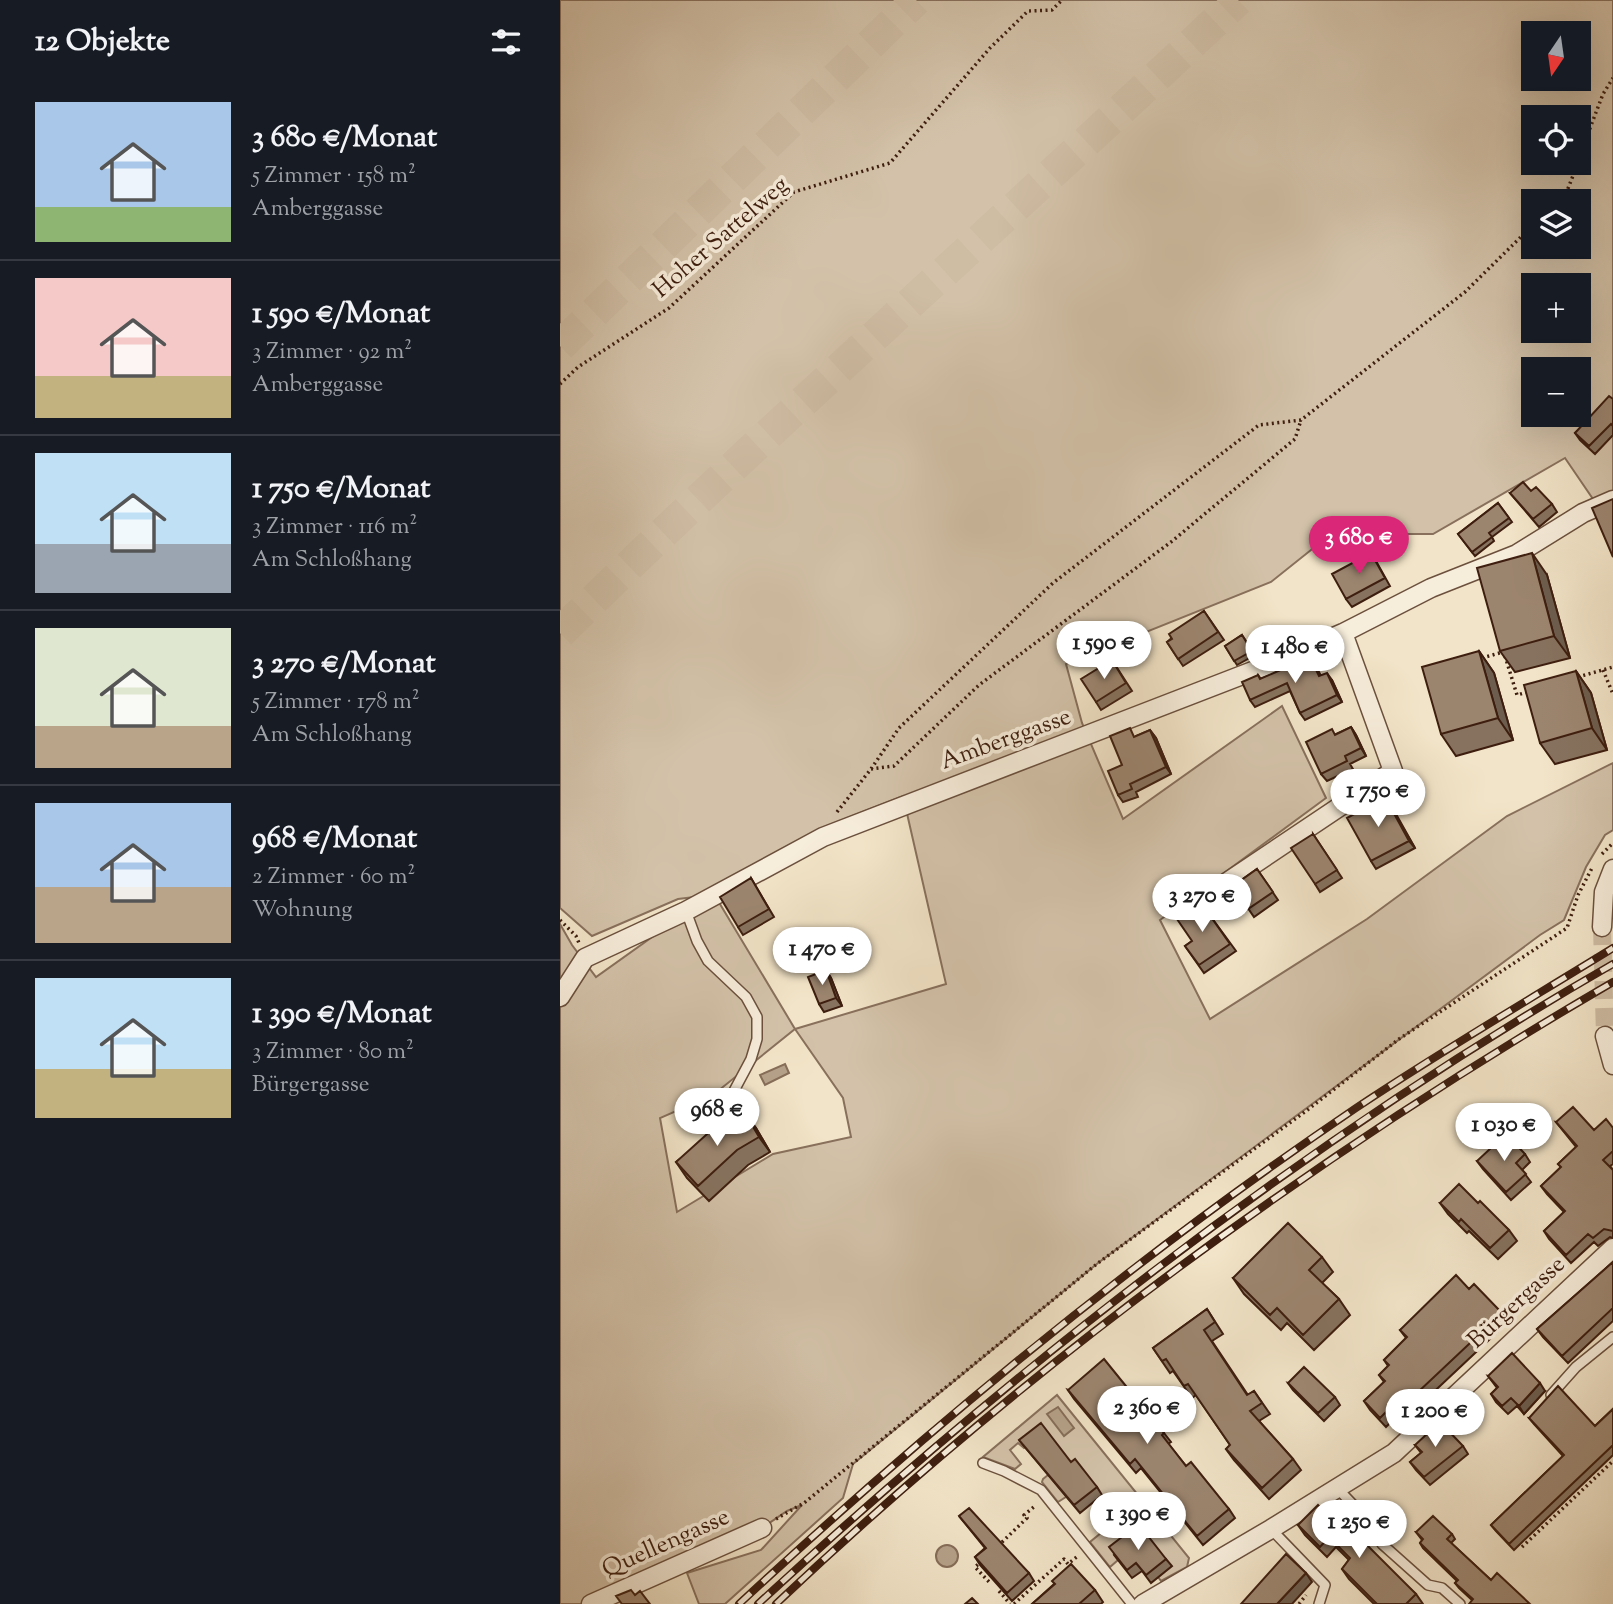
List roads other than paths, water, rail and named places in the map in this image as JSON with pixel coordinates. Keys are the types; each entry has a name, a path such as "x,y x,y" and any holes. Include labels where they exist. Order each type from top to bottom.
{"street":[{"name":"Amberggasse","path":"560,998 585,958 686,911 823,837 1271,664 1343,633 1431,588 1517,554 1583,513 1613,500"},
{"path":"1187,909 1393,771 1343,633"},
{"path":"1602,927 1604,892 1613,869"},
{"path":"1605,1036 1613,1065"},
{"name":"Bürgergasse","path":"1143,1604 1394,1453 1613,1248"},
{"name":"Quellengasse","path":"591,1604 762,1528"}],"lane":[{"path":"686,911 708,961 747,997 757,1017 757,1039 751,1059 710,1142"},
{"path":"1544,1402 1576,1367 1613,1337"},
{"path":"983,1463 1041,1490 1132,1604"},
{"path":"1337,1488 1380,1533 1382,1544 1428,1585 1442,1588 1460,1604"},
{"path":"1271,1529 1325,1585 1319,1604"}],"tunnel":[{"path":"560,346 916,0"},
{"path":"560,633 727,472 1238,0"},
{"path":"1602,927 1605,1036"}],"railway":[{"path":"739,1604 886,1471 962,1407 1038,1344 1194,1223 1356,1108 1613,948"},
{"path":"758,1604 959,1427 1168,1260 1385,1105 1613,964"},
{"path":"776,1604 872,1516 971,1431 1073,1348 1177,1269 1391,1119 1613,982"}]}
